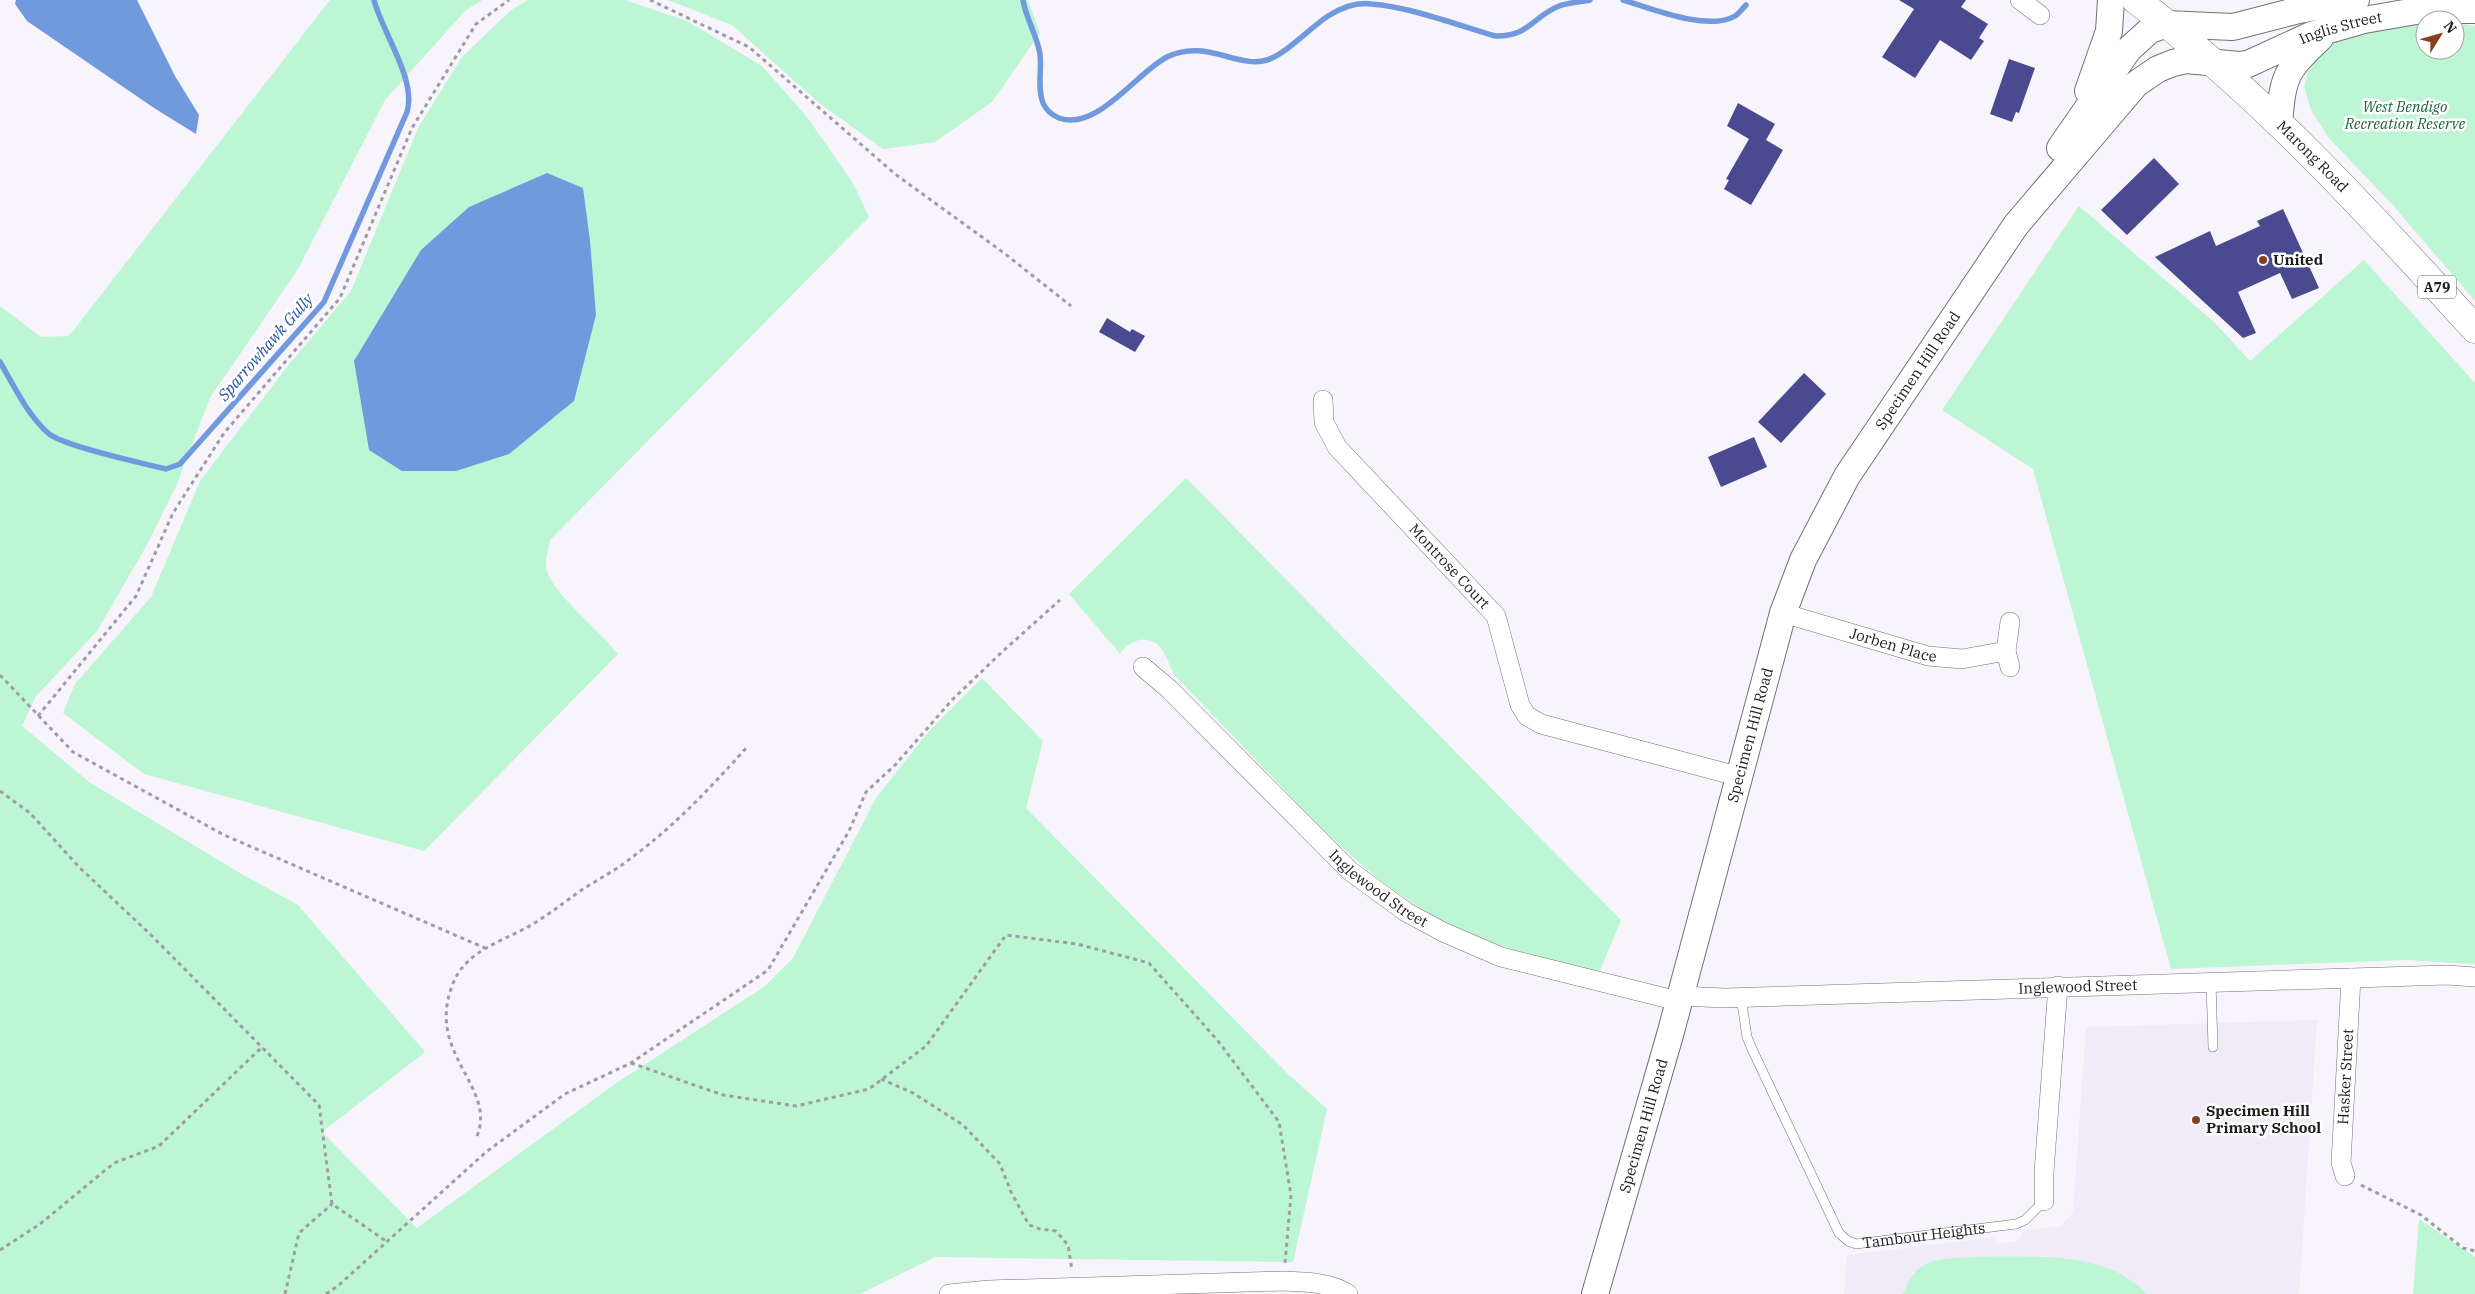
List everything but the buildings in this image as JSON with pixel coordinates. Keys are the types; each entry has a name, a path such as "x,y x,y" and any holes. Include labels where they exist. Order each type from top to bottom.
{"highway":[{"name":"Marong Road","path":"2136,0 2211,61 2279,124 2398,245 2475,329"}],"main road":[{"path":"2073,129 2106,43 2111,20 2111,0"},
{"name":"Inglis Street","path":"2422,0 2475,9"},
{"name":"Inglis Street","path":"2167,24 2233,27 2299,10 2359,7 2422,10 2475,9"},
{"name":"Inglis Street","path":"2211,61 2239,65 2248,64 2293,42 2330,29 2359,7"},
{"name":"Specimen Hill Road","path":"2016,224 2032,192 2128,50 2144,33 2167,24"},
{"path":"2279,124 2282,89 2289,70 2297,59 2330,29"},
{"name":"Specimen Hill Road","path":"1595,1294 1679,999 1737,776 1783,613 1803,560 1848,476 2016,224 2136,84 2172,62 2211,61"}],"street":[{"path":"2020,0 2040,15"},
{"name":"Montrose Court","path":"1323,400 1324,422 1337,447 1496,616 1520,705 1526,716 1542,724 1737,776"},
{"name":"Jorben Place","path":"1783,613 1928,656 1962,659 2008,659 2010,622"},
{"name":"Inglewood Street","path":"1143,667 1169,689 1350,871 1406,912 1443,932 1501,958 1679,999 2447,975 2475,977"},
{"name":"Hasker Street","path":"2345,1176 2341,1163 2351,978"},
{"name":"Tambour Heights","path":"2044,1201 2044,1172 2058,986"},
{"path":"949,1294 989,1290 1283,1281 1311,1282 1341,1289 1348,1294"}],"lane":[{"path":"2211,982 2213,1047"},
{"name":"Tambour Heights","path":"1741,997 1747,1037 1839,1233 1848,1241 1856,1244 2016,1224 2025,1220 2044,1201"}],"path":[{"path":"38,716 136,596 172,513 224,433 340,298 412,128 476,24 509,0"},
{"path":"650,0 749,47 895,174 1004,253 1071,306"},
{"path":"326,1294 339,1285 486,1152 565,1094 631,1063 768,970 849,830 866,792 895,765 953,699 1002,651 1060,600"},
{"path":"0,675 73,752 224,835 485,948"},
{"path":"477,1136 481,1124 480,1103 452,1052 447,1035 445,1017 452,986 471,958 485,948 524,930 631,858 684,814 748,746"},
{"path":"0,791 30,813 79,867 151,935 319,1106 332,1204 386,1241"},
{"path":"631,1063 723,1095 796,1106 869,1089 926,1046 1006,935 1076,944 1149,963 1218,1041 1279,1122 1291,1195 1283,1281"},
{"path":"0,1250 40,1224 114,1163 159,1146 262,1048"},
{"path":"881,1079 913,1093 963,1125 1000,1164 1011,1192 1029,1225 1040,1229 1056,1230 1068,1245 1075,1288"},
{"path":"2345,1176 2421,1215 2463,1248 2475,1251"},
{"path":"285,1294 299,1233 332,1204"}],"shaded area":[{"name":"Specimen Hill Primary School","path":"2317,1020 2299,1294 1844,1294 1847,1255 1995,1237 1997,1244 2018,1241 2024,1230 2061,1226 2073,1213 2086,1027"}],"green space":[{"path":"330,0 482,0 465,11 385,100 298,269 210,398 176,486 148,543 97,631 36,696 22,726 89,782 245,876 298,905 425,1052 322,1132 417,1228 615,1084 765,986 793,958 876,798 929,731 982,678 1043,741 1026,808 1289,1075 1327,1109 1293,1262 935,1257 860,1294 0,1294 0,306 41,337 69,336"},
{"path":"528,0 625,0 687,21 762,66 807,117 853,183 869,217 550,540 546,564 549,577 556,588 618,654 424,851 144,774 63,713 75,684 151,597 200,481 290,363 351,291 418,128 462,57 511,10"},
{"path":"668,0 1028,0 1040,33 992,102 935,142 883,149 819,103 732,25"},
{"name":"West Bendigo Recreation Reserve","path":"2465,24 2475,26 2475,301 2390,202 2328,137 2311,110 2304,86 2310,64 2334,42 2347,36 2415,25 2415,60 2465,60"},
{"path":"2079,206 2214,322 2250,361 2364,260 2475,383 2475,964 2406,960 2171,969 2033,469 1942,410"},
{"path":"1186,478 1621,920 1600,971 1524,953 1480,938 1450,925 1395,891 1346,851 1300,806 1176,677 1165,654 1158,645 1147,640 1135,641 1129,644 1120,654 1069,594"},
{"path":"2419,1219 2475,1257 2475,1294 2413,1294"},
{"path":"1985,1257 2049,1257 2077,1260 2102,1266 2125,1277 2147,1294 1903,1294 1914,1273 1926,1264 1936,1261"}],"water":[{"path":"16,0 137,0 175,76 199,115 196,134 154,108 27,21 15,4"},
{"path":"547,173 583,188 590,241 596,315 574,401 509,454 456,471 402,471 369,450 354,361 421,250 469,207"}],"waterway":[{"name":"Sparrowhawk Gully","path":"0,362 21,399 34,417 48,433 56,438 103,454 166,469 180,464 324,302 407,112 409,99 403,71 374,0"},
{"name":"Sparrowhawk Gully","path":"1023,0 1040,54 1040,91 1043,103 1056,117 1073,120 1088,116 1102,109 1167,57 1181,52 1195,51 1208,52 1244,61 1256,62 1267,60 1282,53 1328,16 1343,8 1354,5 1371,4 1402,9 1495,36 1523,30 1550,10 1559,6 1590,0"},
{"name":"Sparrowhawk Gully","path":"1623,0 1679,17 1710,21 1724,20 1735,16 1746,5"}],"place":[{"name":"United","path":"2263,260"},
{"name":"Specimen Hill Primary School","path":"2196,1120"}]}
